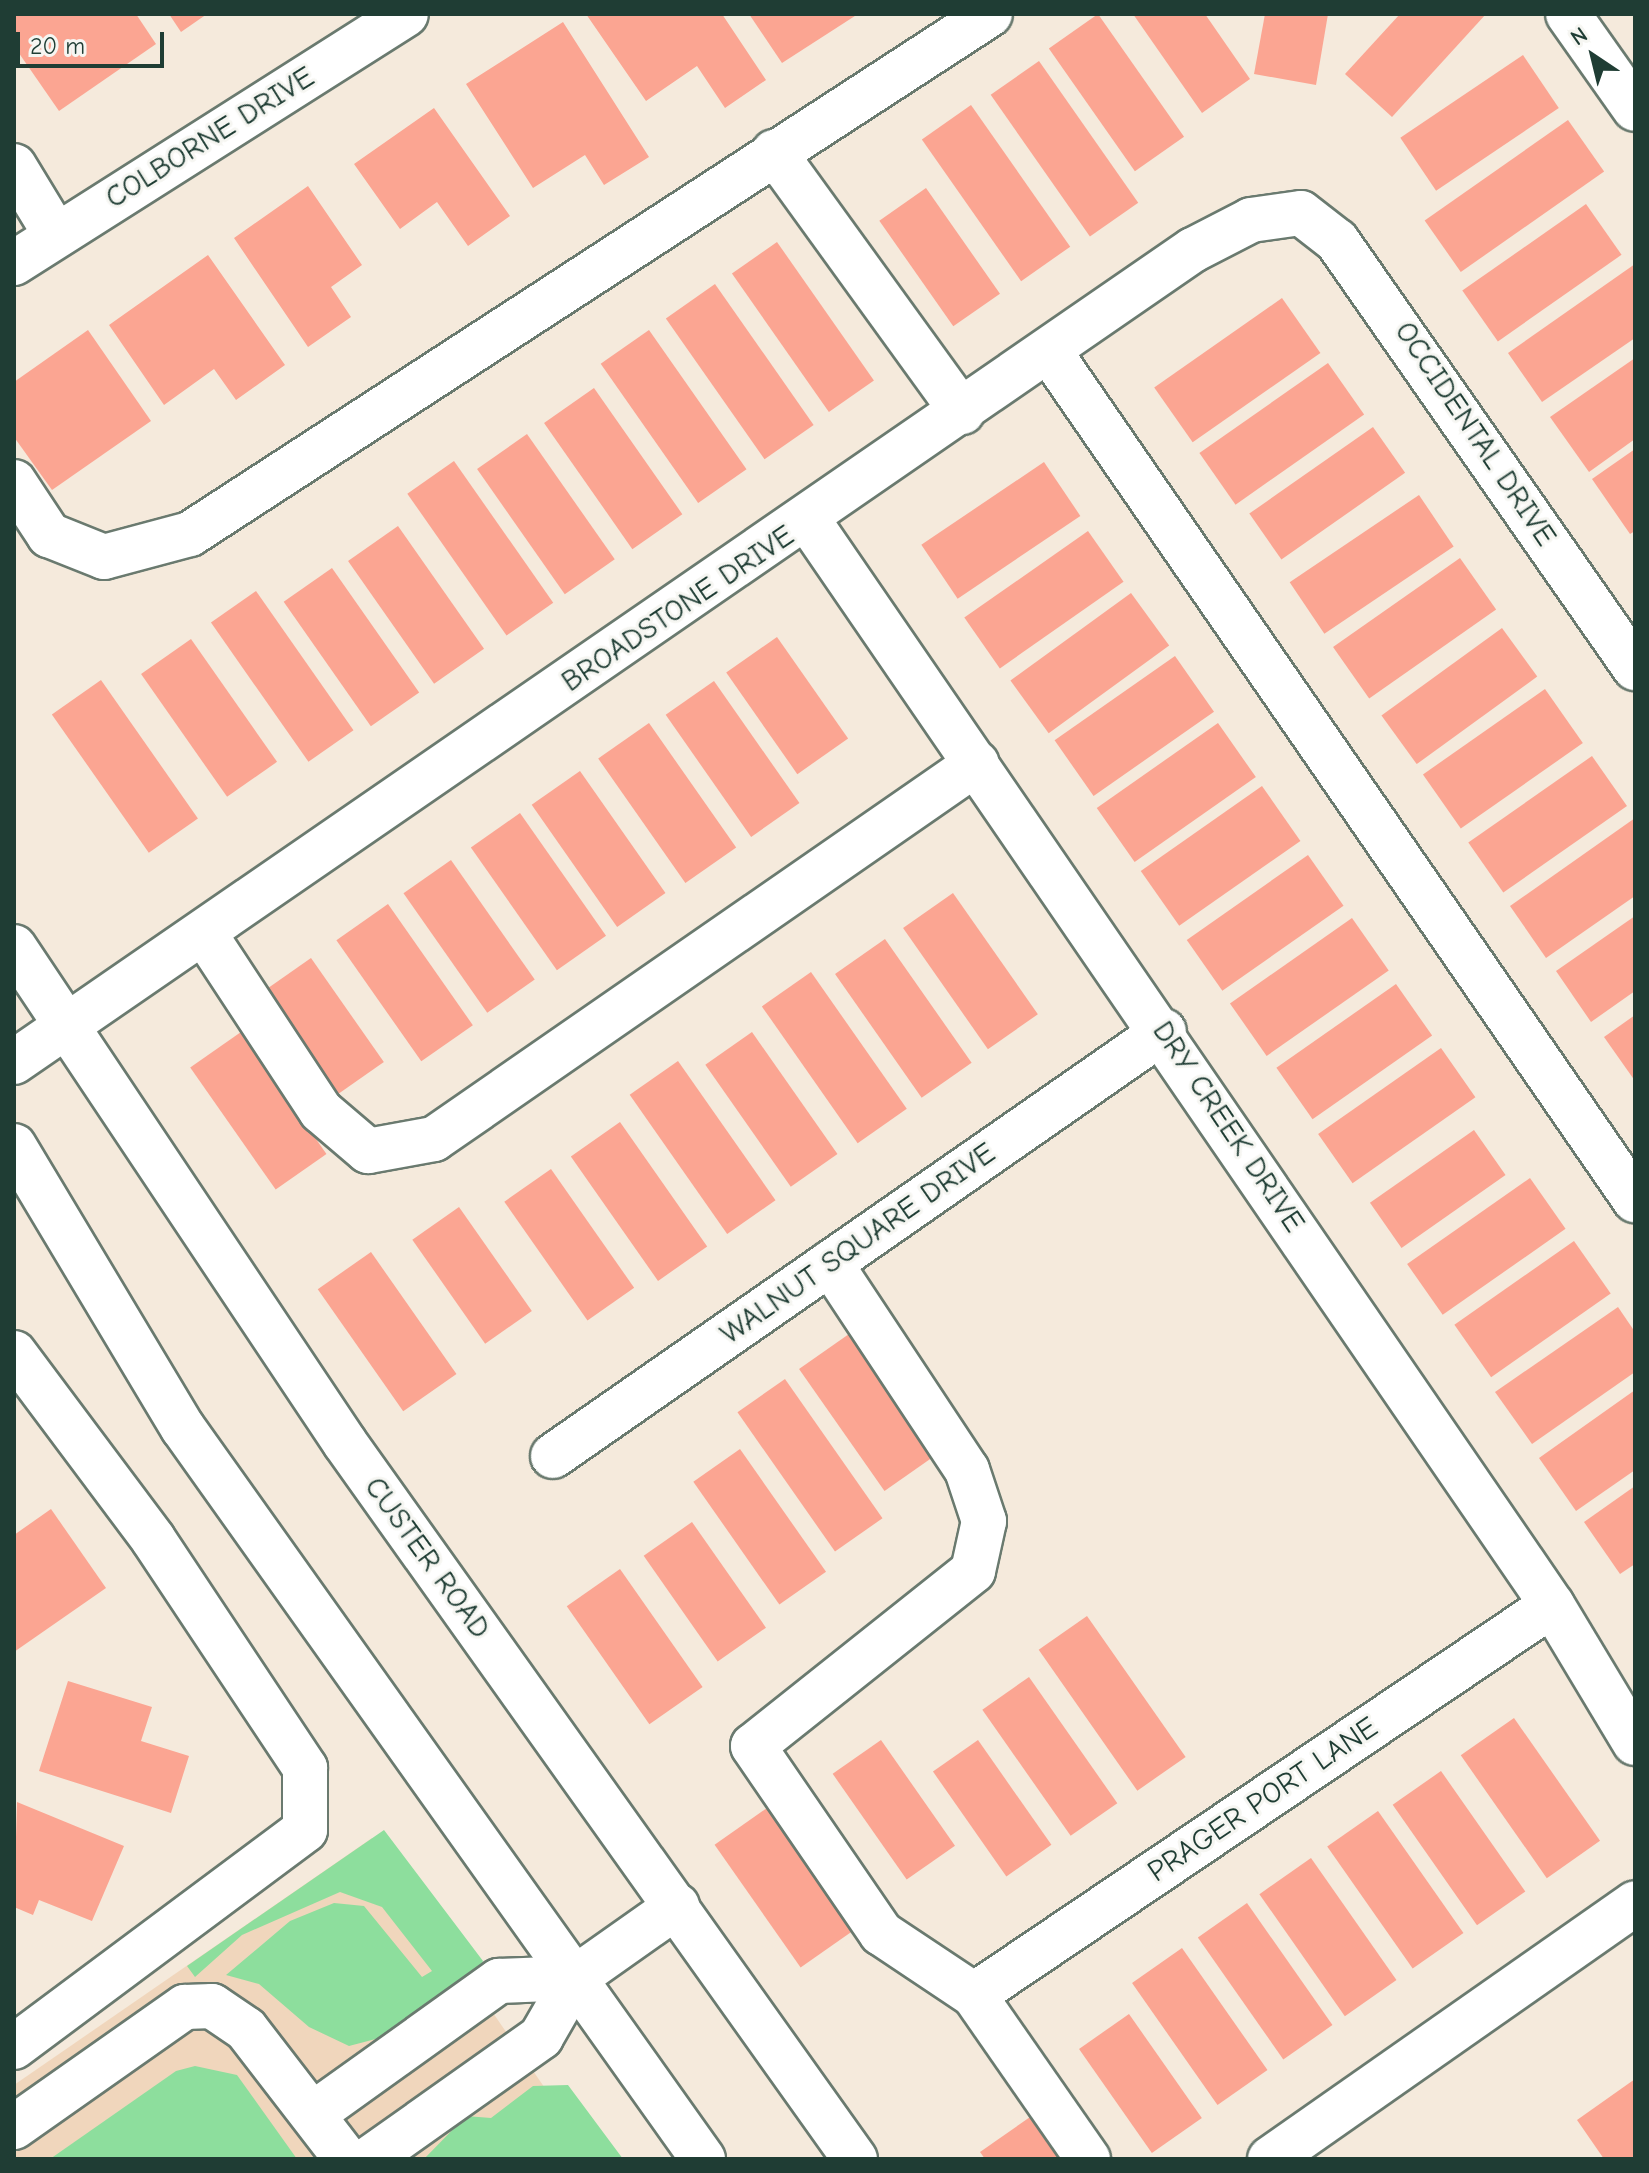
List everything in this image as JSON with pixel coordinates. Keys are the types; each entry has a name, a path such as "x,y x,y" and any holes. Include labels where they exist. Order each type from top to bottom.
{"street":[{"name":"COLBORNE DRIVE","path":"14,263 406,14"},
{"path":"14,482 49,535 104,557 190,534 990,14"},
{"path":"1568,14 1635,109"},
{"path":"774,152 962,412"},
{"path":"14,166 56,235"},
{"name":"BROADSTONE DRIVE","path":"14,1062 808,520 1193,250 1251,220 1301,213"},
{"name":"OCCIDENTAL DRIVE","path":"1301,213 1371,282 1635,668"},
{"path":"1049,351 1635,1200"},
{"name":"DRY CREEK DRIVE","path":"808,520 1164,1031 1552,1605 1635,1743"},
{"path":"204,933 321,1111 368,1151 434,1139 977,763"},
{"name":"CUSTER ROAD","path":"14,947 63,1028 345,1443 855,2159"},
{"name":"WALNUT SQUARE DRIVE","path":"553,1456 1164,1031"},
{"path":"14,1146 183,1428 703,2159"},
{"path":"830,1263 967,1470 984,1521 973,1571 753,1746 881,1933 974,1995 1088,2159"},
{"path":"14,1353 153,1539 305,1768 305,1830 14,2047"},
{"name":"PRAGER PORT LANE","path":"974,1995 1552,1605"},
{"path":"1270,2159 1635,1903"},
{"path":"369,2159 541,2037 575,1978 677,1906"},
{"path":"313,2114 499,1981 575,1978"},
{"path":"14,2127 185,2007 212,2006 246,2029 346,2159"}],"shaded area":[{"path":"372,1838 594,2159 14,2159 14,2085"}],"green space":[{"path":"384,1830 483,1961 479,1969 387,2036 349,2046 309,2027 259,1984 226,1975 290,1921 334,1903 364,1906 422,1977 432,1971 382,1907 340,1892 242,1935 195,1977 187,1966"},
{"path":"195,2066 237,2075 297,2159 50,2159 176,2071"},
{"path":"568,2085 623,2159 424,2159 466,2116 491,2118 533,2086"}],"building":[{"path":"14,14 136,14 156,44 59,111 14,46"},
{"path":"169,14 207,14 181,32"},
{"path":"586,14 722,14 766,80 725,108 697,66 646,101"},
{"path":"749,14 858,14 782,63"},
{"path":"1098,14 1184,137 1135,171 1049,48"},
{"path":"1133,14 1205,14 1250,79 1202,113"},
{"path":"1265,14 1328,14 1316,85 1254,74"},
{"path":"1400,14 1486,14 1392,117 1345,74"},
{"path":"563,22 649,157 604,185 585,155 533,188 466,84"},
{"path":"1523,55 1559,108 1436,191 1400,138"},
{"path":"1039,61 1138,203 1090,237 991,95"},
{"path":"971,105 1070,247 1021,281 922,139"},
{"path":"434,108 510,216 468,246 437,202 400,229 354,164"},
{"path":"1568,120 1604,172 1461,272 1425,220"},
{"path":"308,186 362,265 331,287 351,317 308,347 234,238"},
{"path":"926,188 1000,294 953,326 879,221"},
{"path":"1586,204 1622,255 1498,341 1462,291"},
{"path":"777,242 874,380 829,412 732,274"},
{"path":"208,255 285,365 236,400 214,369 164,405 109,325"},
{"path":"1635,264 1635,338 1542,402 1508,353"},
{"path":"715,284 814,425 765,459 666,318"},
{"path":"1282,298 1320,353 1193,442 1154,387"},
{"path":"88,330 151,421 52,490 14,437 14,382"},
{"path":"649,330 747,469 698,503 601,364"},
{"path":"1635,358 1635,439 1589,472 1550,417"},
{"path":"1328,363 1364,415 1236,505 1199,453"},
{"path":"594,388 682,514 632,549 544,423"},
{"path":"1373,427 1405,473 1281,559 1249,514"},
{"path":"527,434 615,559 565,594 477,469"},
{"path":"1635,449 1635,531 1630,534 1592,479"},
{"path":"454,461 553,603 507,635 407,494"},
{"path":"1044,462 1080,516 958,599 921,545"},
{"path":"1419,495 1454,546 1324,634 1290,582"},
{"path":"398,526 484,649 434,684 348,561"},
{"path":"1088,531 1124,582 1000,668 964,618"},
{"path":"1460,558 1496,610 1369,699 1333,647"},
{"path":"332,568 419,693 371,726 284,602"},
{"path":"256,591 354,730 308,762 211,623"},
{"path":"1131,593 1169,646 1049,733 1010,681"},
{"path":"1502,628 1537,677 1417,764 1381,716"},
{"path":"777,637 848,739 797,774 726,673"},
{"path":"191,639 277,762 227,797 141,674"},
{"path":"1175,656 1214,712 1094,796 1055,740"},
{"path":"101,680 198,818 149,853 52,714"},
{"path":"714,681 799,803 751,837 666,715"},
{"path":"1545,689 1583,743 1461,829 1423,774"},
{"path":"649,723 736,848 685,883 598,759"},
{"path":"1218,723 1256,777 1135,862 1097,808"},
{"path":"1592,756 1627,806 1503,893 1468,843"},
{"path":"580,771 665,893 617,927 532,805"},
{"path":"1262,786 1300,841 1179,926 1141,871"},
{"path":"520,813 606,936 557,970 471,847"},
{"path":"1635,818 1635,896 1546,958 1510,906"},
{"path":"1308,855 1344,906 1222,991 1187,940"},
{"path":"451,860 535,980 487,1013 403,893"},
{"path":"953,893 1038,1014 988,1049 903,928"},
{"path":"388,904 473,1025 421,1061 336,940"},
{"path":"1635,916 1635,991 1591,1022 1556,971"},
{"path":"1352,918 1389,970 1267,1056 1230,1003"},
{"path":"885,939 972,1063 922,1098 835,974"},
{"path":"311,958 384,1062 334,1097 261,993"},
{"path":"811,972 907,1109 858,1143 762,1006"},
{"path":"1396,984 1432,1036 1313,1119 1276,1068"},
{"path":"1635,1015 1635,1081 1604,1037"},
{"path":"241,1032 326,1154 276,1190 190,1068"},
{"path":"752,1032 837,1154 791,1187 705,1065"},
{"path":"1441,1048 1475,1097 1353,1183 1318,1134"},
{"path":"678,1061 776,1200 727,1234 630,1095"},
{"path":"620,1122 707,1247 658,1281 571,1156"},
{"path":"1474,1130 1506,1175 1402,1248 1370,1203"},
{"path":"551,1169 634,1288 587,1320 504,1202"},
{"path":"1530,1178 1566,1229 1443,1315 1407,1264"},
{"path":"459,1207 532,1311 485,1344 412,1240"},
{"path":"1574,1241 1611,1293 1491,1377 1454,1325"},
{"path":"371,1252 456,1374 403,1411 318,1289"},
{"path":"1618,1307 1635,1332 1635,1372 1532,1444 1495,1392"},
{"path":"849,1334 934,1456 884,1491 799,1369"},
{"path":"785,1379 883,1518 835,1552 737,1412"},
{"path":"1635,1390 1635,1470 1576,1511 1539,1458"},
{"path":"740,1449 826,1572 779,1605 693,1482"},
{"path":"1635,1486 1635,1564 1620,1574 1584,1522"},
{"path":"51,1509 106,1588 14,1652 14,1535"},
{"path":"692,1522 766,1628 718,1662 644,1556"},
{"path":"620,1569 703,1687 649,1724 567,1606"},
{"path":"1087,1616 1186,1757 1137,1791 1039,1650"},
{"path":"1029,1677 1117,1803 1071,1836 982,1710"},
{"path":"68,1681 152,1707 141,1741 189,1756 171,1813 39,1771"},
{"path":"1514,1718 1600,1841 1547,1878 1461,1755"},
{"path":"881,1740 955,1846 907,1880 833,1774"},
{"path":"978,1740 1051,1845 1006,1876 933,1772"},
{"path":"1441,1771 1525,1891 1477,1925 1393,1805"},
{"path":"17,1802 124,1846 92,1921 39,1900 33,1915 14,1907"},
{"path":"767,1808 853,1931 801,1968 715,1845"},
{"path":"1378,1811 1463,1933 1413,1969 1327,1847"},
{"path":"1311,1858 1396,1980 1345,2016 1259,1894"},
{"path":"1247,1903 1332,2025 1283,2059 1198,1937"},
{"path":"1182,1948 1267,2070 1217,2105 1132,1983"},
{"path":"1129,2014 1202,2118 1152,2153 1079,2049"},
{"path":"1635,2079 1635,2159 1604,2159 1577,2120"},
{"path":"1033,2115 1063,2159 985,2159 980,2152"}]}
